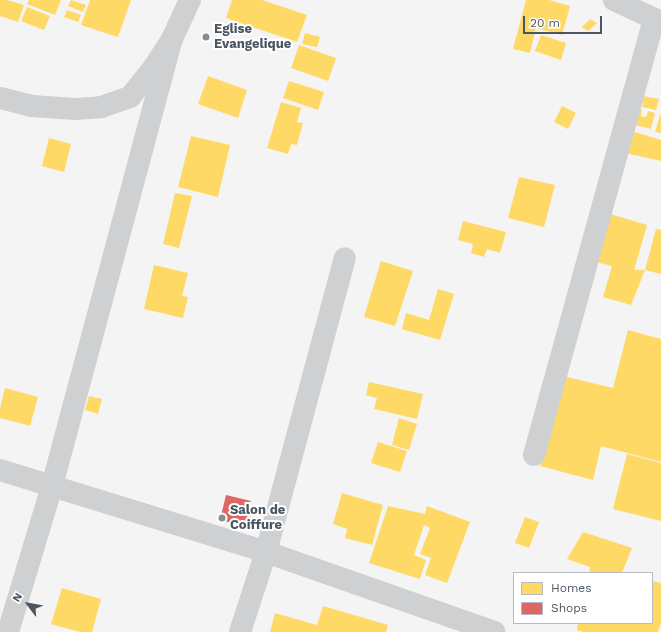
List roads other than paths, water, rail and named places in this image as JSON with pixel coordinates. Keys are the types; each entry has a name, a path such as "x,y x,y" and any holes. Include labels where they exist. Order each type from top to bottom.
{"street":[{"path":"0,98 32,106 75,109 101,107 130,97 154,67 172,39 190,0"},
{"path":"534,455 657,21 618,0"},
{"path":"8,632 52,486 172,39"},
{"path":"240,632 266,552 345,258"},
{"path":"0,470 266,552 492,632"}],"place":[{"name":"Eglise Evangelique","path":"206,37"},
{"name":"Salon de Coiffure","path":"222,518"}]}
